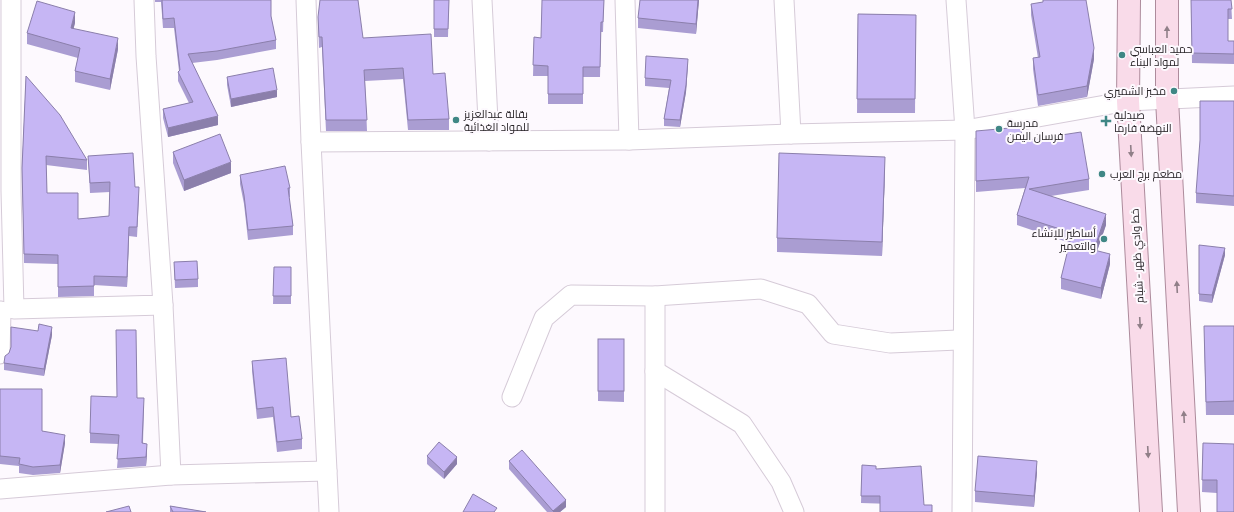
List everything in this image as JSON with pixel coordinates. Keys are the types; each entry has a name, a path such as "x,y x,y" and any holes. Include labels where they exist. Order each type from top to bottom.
{"main road":[{"name":"خط وادي ظهر - شبام","path":"1128,0 1128,101 1151,512"},
{"path":"1166,0 1167,99 1189,512"}],"street":[{"path":"0,354 5,310 11,190 11,0"},
{"path":"144,0 146,56 163,305 171,475"},
{"path":"306,0 311,142 329,512"},
{"path":"482,0 489,141"},
{"path":"625,0 630,140"},
{"path":"784,0 791,134"},
{"path":"956,0 965,130 962,512"},
{"path":"311,142 630,140 965,130 1128,101 1234,96"},
{"path":"512,397 544,318 571,295 655,296 761,289 808,304 833,334 890,343 958,340"},
{"path":"655,296 655,512"},
{"path":"5,310 163,305"},
{"path":"655,371 742,424 781,482 794,512"},
{"path":"0,489 171,475 327,471"}],"building":[{"path":"162,0 271,0 271,16 276,40 217,51 188,54 218,116 168,128 163,109 193,102 178,72 180,70 174,18 163,19"},
{"path":"320,0 358,0 363,38 431,34 433,74 445,73 449,119 408,120 403,68 364,70 367,120 326,120 322,37 319,37 318,17"},
{"path":"434,0 449,0 448,29 434,29"},
{"path":"542,0 604,0 603,22 601,22 600,67 583,67 583,94 548,94 548,66 533,65 534,37 541,38"},
{"path":"640,0 698,0 696,24 638,18"},
{"path":"1043,0 1086,0 1094,48 1087,86 1038,95 1033,58 1040,57 1031,4 1043,2"},
{"path":"1191,0 1231,0 1232,9 1228,9 1228,41 1234,41 1234,54 1192,53"},
{"path":"37,1 75,12 71,28 118,38 110,79 75,71 80,48 27,33"},
{"path":"858,14 916,15 915,99 857,99"},
{"path":"646,56 688,59 686,85 680,120 664,119 671,80 645,78"},
{"path":"273,68 277,90 231,99 227,77"},
{"path":"26,76 60,115 87,160 46,156 47,193 78,193 78,219 109,216 110,182 90,183 88,156 133,153 135,187 139,187 137,227 129,227 127,277 94,276 94,286 58,287 58,255 24,254 22,168"},
{"path":"1200,101 1234,101 1234,196 1196,193 1200,140"},
{"path":"1021,127 1022,141 1081,132 1089,179 1029,189 1106,214 1094,250 1110,254 1101,288 1061,278 1072,233 1017,215 1029,177 976,181 976,131"},
{"path":"220,134 231,162 184,180 173,152"},
{"path":"779,153 885,157 882,242 777,238"},
{"path":"285,166 290,188 288,188 293,226 248,230 240,175"},
{"path":"1199,245 1225,248 1212,295 1199,294"},
{"path":"197,261 198,279 175,280 174,262"},
{"path":"274,267 291,267 291,296 273,296"},
{"path":"39,324 52,327 44,369 4,363 5,356 9,353 11,347 11,327 38,331"},
{"path":"1204,326 1234,326 1234,401 1206,402"},
{"path":"116,330 136,330 137,398 144,398 142,443 147,444 146,457 117,459 119,435 90,433 91,396 117,397"},
{"path":"598,339 624,339 624,391 598,391"},
{"path":"286,358 291,417 299,416 302,439 277,442 273,407 257,409 252,361"},
{"path":"0,389 42,389 42,431 65,435 60,465 33,467 19,464 20,458 0,456"},
{"path":"439,442 457,457 444,472 427,456"},
{"path":"1203,443 1234,444 1234,512 1217,512 1217,480 1202,480"},
{"path":"522,450 566,500 553,511 509,461"},
{"path":"978,456 1037,461 1034,496 975,491"},
{"path":"862,465 876,466 876,469 921,466 924,505 932,505 932,512 880,512 880,496 861,496"},
{"path":"473,494 497,508 494,512 463,512"},
{"path":"129,506 131,512 106,512"},
{"path":"170,506 206,512 173,512"}],"place":[{"name":"حميد العباسي لمواد البناء","path":"1122,55"},
{"name":"مخبز الشميري","path":"1174,91"},
{"name":"بقالة عبدالعزيز للمواد الغذائية","path":"456,120"},
{"name":"صيدلية النهضة فارما","path":"1106,121"},
{"name":"مدرسة فرسان اليمن","path":"999,129"},
{"name":"مطعم برج العرب","path":"1102,174"},
{"name":"أساطير للإنشاء والتعمير","path":"1104,239"}]}
